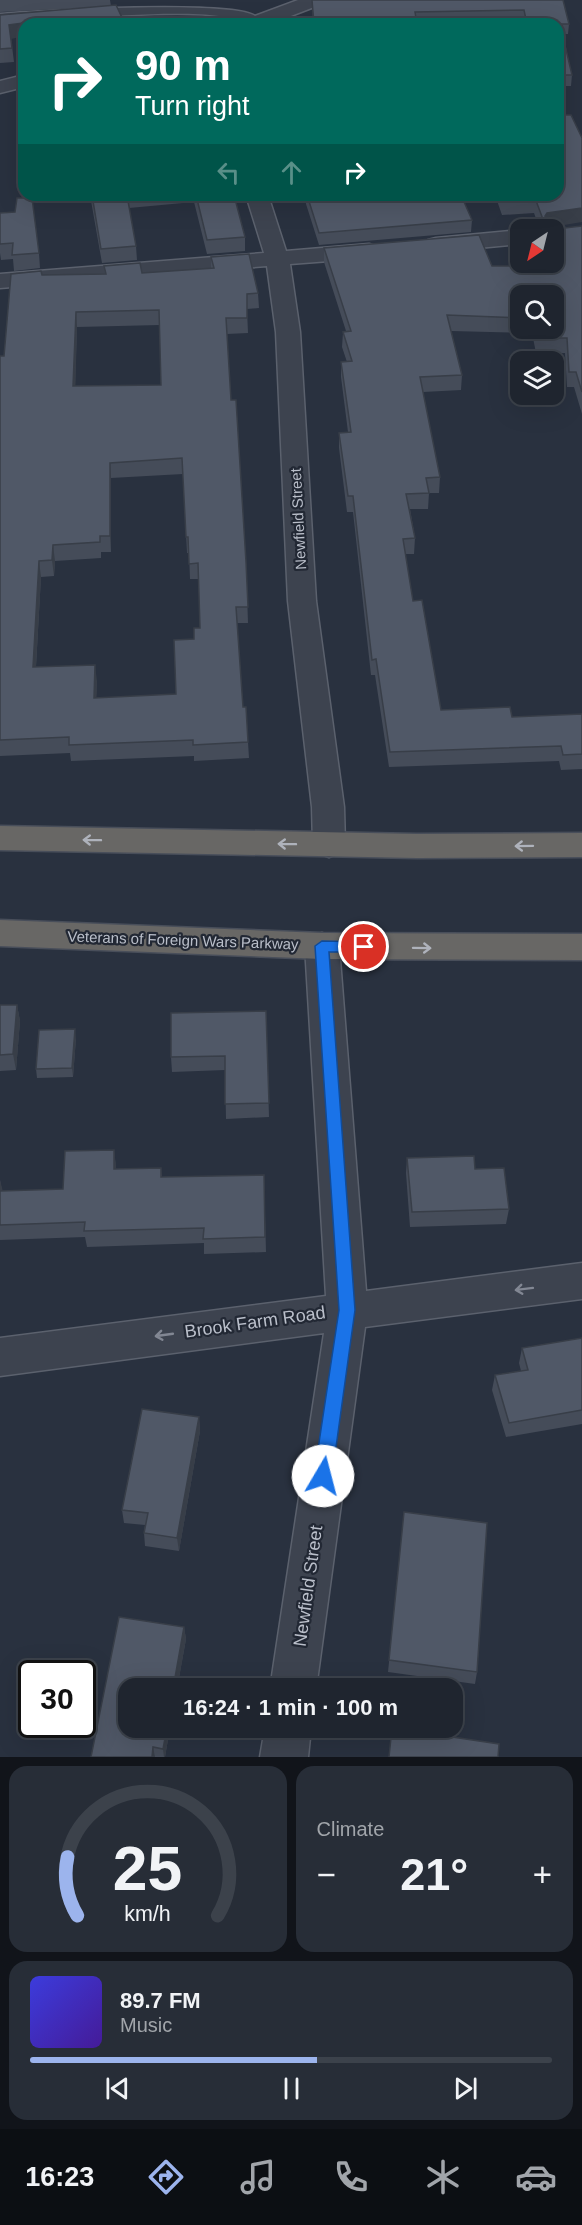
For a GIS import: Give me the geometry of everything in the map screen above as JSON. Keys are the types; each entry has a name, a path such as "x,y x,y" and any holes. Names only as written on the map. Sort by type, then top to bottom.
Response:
{"highway":[{"path":"0,838 329,845 582,845"},
{"name":"Veterans of Foreign Wars Parkway","path":"0,933 322,946 582,947"}],"street":[{"path":"268,18 315,0"},
{"path":"25,18 160,7 200,7 225,9 243,14 247,18"},
{"path":"0,20 18,19"},
{"path":"0,87 18,82"},
{"name":"Newfield Street","path":"259,201 277,258 288,332 302,601 328,807 329,845"},
{"path":"0,281 510,238"},
{"name":"Newfield Street","path":"295,1678 347,1310 322,946"},
{"name":"Brook Farm Road","path":"0,1357 582,1281"},
{"path":"284,1757 287,1738"}],"building":[{"path":"312,0 563,0 569,24 564,24 564,18 526,18 524,10 415,12 416,18 314,18"},
{"path":"116,5 122,18 18,18 18,24 9,25 12,48 0,49 0,15"},
{"path":"564,41 572,75 564,75"},
{"path":"564,115 571,115 582,138 582,208 547,213 545,216 553,218 543,219 536,201 564,201"},
{"path":"17,198 18,201 32,201 39,253 12,255 13,243 0,244 0,213 15,212"},
{"path":"93,201 128,201 136,246 101,249"},
{"path":"197,201 236,201 245,237 207,240"},
{"path":"309,201 464,201 472,220 319,233"},
{"path":"582,226 582,392 576,372 569,372 567,338 564,338 564,285 510,285 510,318 447,315 462,375 420,377 440,477 426,478 429,493 406,494 415,538 403,539 413,601 422,600 441,710 510,707 512,717 582,714 582,754 563,755 561,746 390,752 376,659 372,660 353,496 348,496 339,433 351,432 341,362 352,361 343,332 351,331 324,248 479,235 492,266 510,266 510,273 564,273 564,228"},
{"path":"249,254 258,293 247,294 247,318 226,318 231,400 236,400 246,562 248,607 236,607 243,707 246,707 248,742 193,745 193,740 69,745 69,737 0,740 0,356 4,356 11,274 41,271 42,275 106,274 104,266 140,263 142,273 214,268 211,257","holes":["159,310 161,385 73,386 76,312","182,458 189,564 198,563 200,628 194,628 194,639 174,640 176,694 94,698 95,665 33,667 39,561 52,560 53,545 100,542 100,536 110,536 110,463"]},
{"path":"0,1005 17,1005 13,1054 0,1055"},
{"path":"266,1011 269,1103 225,1104 225,1056 171,1057 171,1013"},
{"path":"75,1029 72,1068 36,1069 39,1030"},
{"path":"114,1150 114,1169 161,1168 161,1177 264,1175 265,1237 203,1239 204,1228 84,1231 85,1222 0,1225 0,1191 63,1189 65,1151"},
{"path":"474,1156 475,1169 504,1168 509,1209 412,1212 407,1158"},
{"path":"582,1338 582,1410 509,1423 495,1375 528,1370 522,1348"},
{"path":"142,1409 199,1417 177,1538 144,1533 148,1513 122,1510"},
{"path":"404,1512 487,1523 477,1672 389,1660"},
{"path":"119,1617 184,1627 175,1678 118,1678 118,1738 165,1738 163,1749 153,1747 152,1757 91,1757"},
{"path":"391,1738 459,1738 499,1744 498,1757 389,1757"}],"route":[{"path":"323,1476 347,1310 322,946 364,947"}]}
